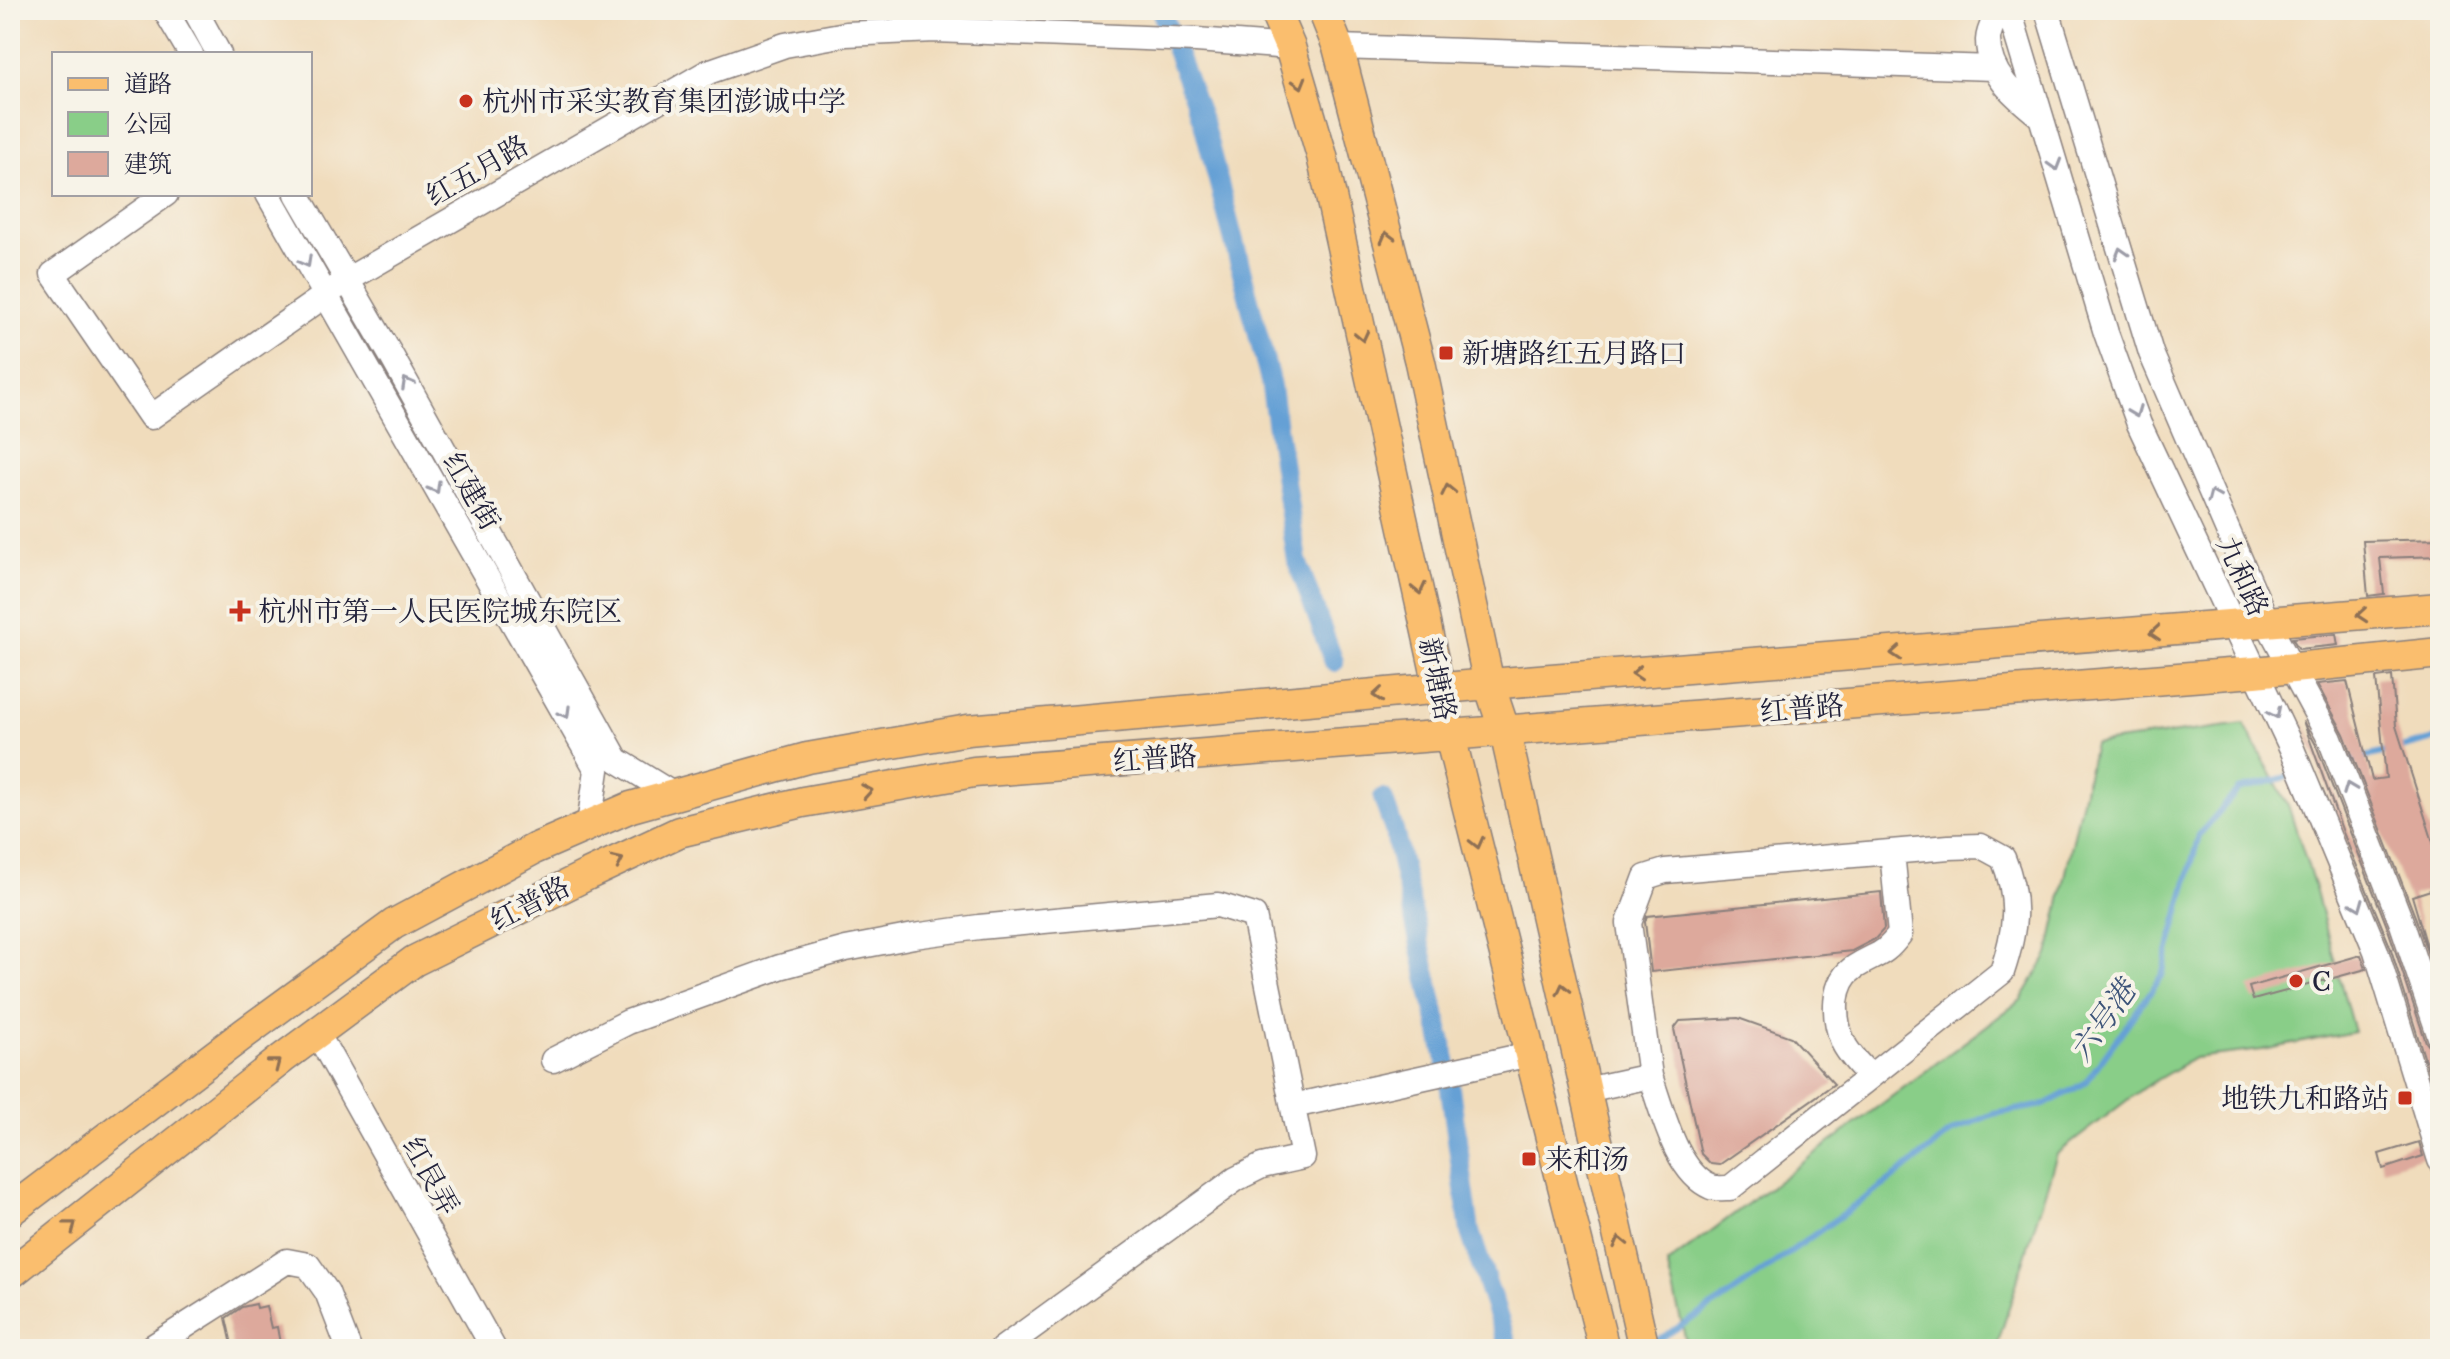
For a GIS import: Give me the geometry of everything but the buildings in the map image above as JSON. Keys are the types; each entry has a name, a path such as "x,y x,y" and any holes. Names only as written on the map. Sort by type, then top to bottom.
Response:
{"main road":[{"name":"新塘路","path":"1274,10 1290,47 1322,156 1450,736 1604,1348"},
{"name":"新塘路","path":"1323,10 1338,47 1420,362 1489,684 1505,732 1644,1349"},
{"name":"红普路","path":"10,1211 394,924 534,849 631,807 807,758 968,730 1489,684 2233,627 2440,608"},
{"name":"红普路","path":"10,1274 317,1033 414,961 679,832 803,802 974,772 2255,672 2440,653"}],"street":[{"path":"165,10 190,52"},
{"path":"195,10 218,52"},
{"path":"1999,10 1988,38 1994,68 2012,94 2041,117"},
{"name":"九和路","path":"2009,10 2106,333 2139,424 2292,749 2328,833 2376,951 2440,1160"},
{"name":"九和路","path":"2047,10 2151,353 2268,624 2330,739 2402,924 2440,1037"},
{"name":"红五月路","path":"163,196 53,274 151,417 347,280 708,72 785,45 846,34 935,30 1196,40 1290,47"},
{"path":"1338,47 1994,68"},
{"name":"红建街","path":"269,196 597,770 589,825"},
{"name":"红建街","path":"298,196 617,760 674,795"},
{"path":"1981,846 2003,858 2014,884 2013,939 2002,972 1730,1188 1712,1188 1690,1171 1675,1146 1650,1076 1629,923 1646,877 1665,871 1981,846"},
{"path":"1870,1077 1843,1043 1835,1011 1839,982 1854,967 1876,958 1900,934 1892,852"},
{"path":"553,1060 628,1022 780,967 846,949 979,927 1218,905 1254,916 1303,1157 1262,1166 1236,1179 1002,1349"},
{"name":"红艮弄","path":"317,1033 494,1349"},
{"path":"1293,1106 1530,1054"},
{"path":"1586,1090 1650,1076"},
{"path":"149,1349 287,1261 308,1265 327,1292 349,1349"}],"green space":[{"path":"2244,724 2288,805 2313,881 2354,1032 2262,1050 2194,1058 2143,1088 2057,1154 1996,1349 1688,1349 1667,1264 2021,1000 2048,955 2094,744"}],"waterway":[{"path":"1161,10 1203,122 1270,381 1297,561 1334,662"},
{"name":"六号港","path":"2344,763 2440,735"},
{"name":"六号港","path":"1653,1343 1721,1301 1891,1180 1953,1131 1993,1114 2044,1105 2085,1083 2162,976 2199,835 2238,790 2298,774"},
{"path":"1383,798 1394,830 1446,1060 1470,1232 1509,1349"}],"place":[{"name":"杭州市采实教育集团澎诚中学","path":"466,101"},
{"name":"新塘路红五月路口","path":"1446,353"},
{"name":"杭州市第一人民医院城东院区","path":"240,611"},
{"name":"C","path":"2296,981"},
{"name":"地铁九和路站","path":"2405,1098"},
{"name":"来和汤","path":"1529,1159"}]}
